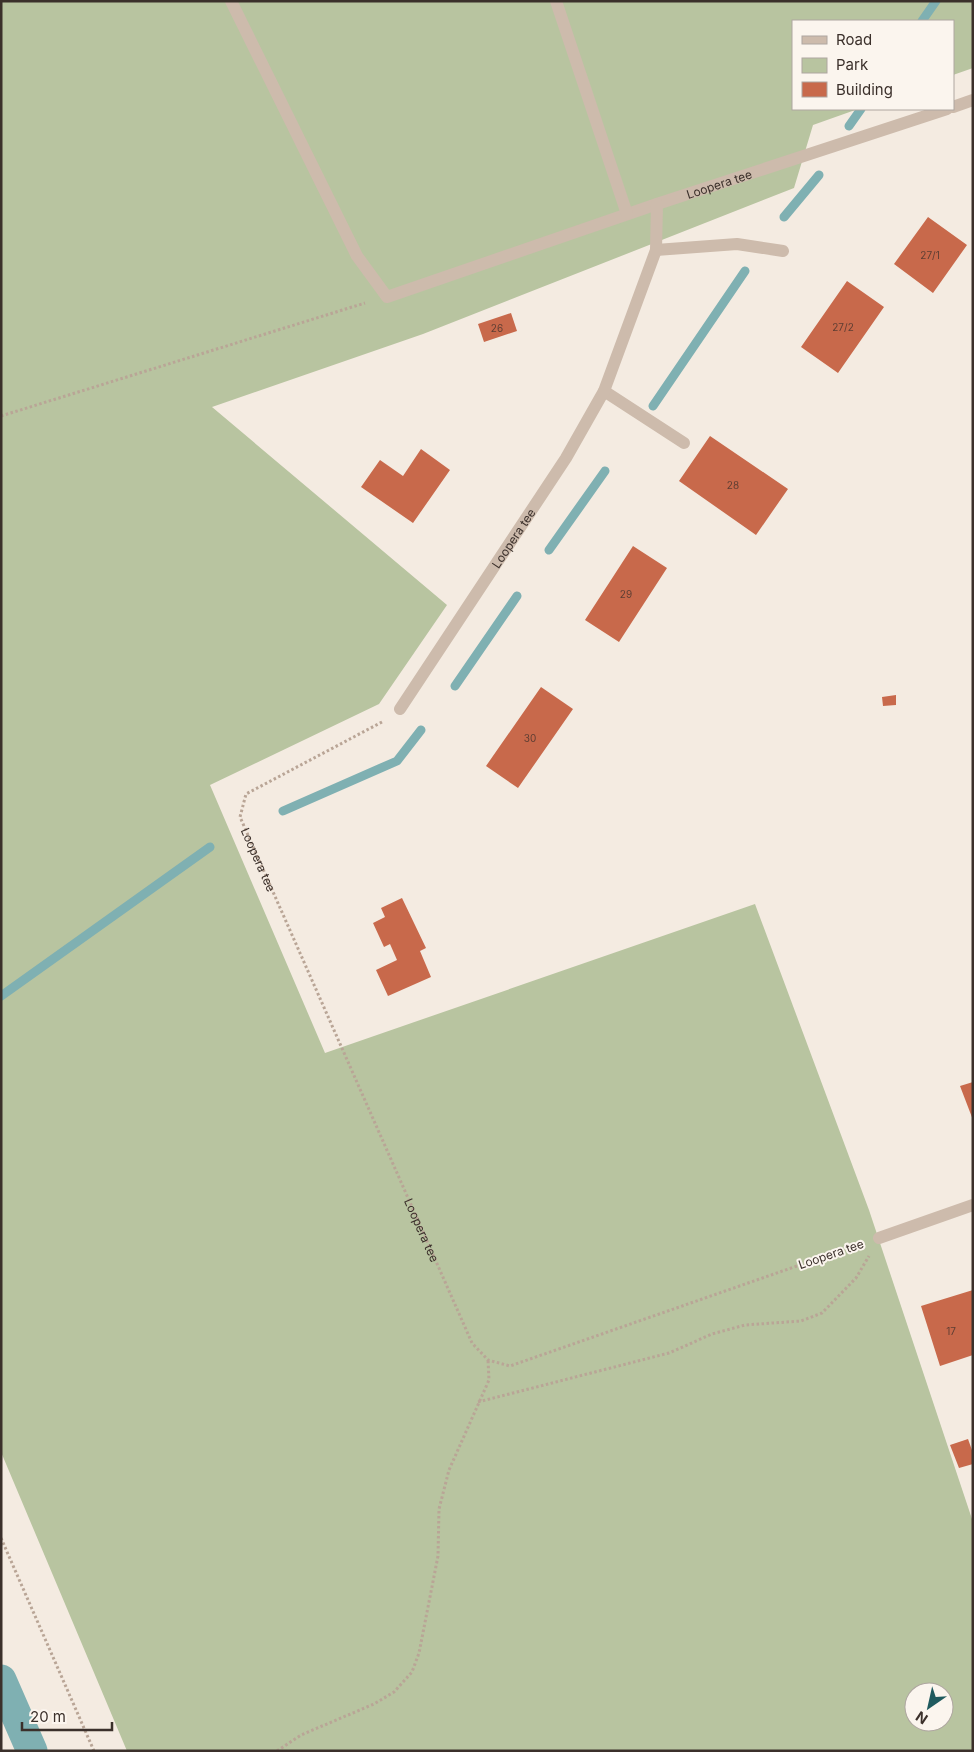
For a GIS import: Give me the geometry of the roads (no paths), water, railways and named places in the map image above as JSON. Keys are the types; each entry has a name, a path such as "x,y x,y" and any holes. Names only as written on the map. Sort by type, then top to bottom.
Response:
{"street":[{"path":"231,1 357,256 387,296 657,204"},
{"path":"556,1 628,214"},
{"path":"954,107 973,100"},
{"name":"Loopera tee","path":"400,710 566,458 604,391 656,250 657,204 944,110"},
{"path":"656,250 737,244 783,252"},
{"path":"604,391 684,443"},
{"name":"Loopera tee","path":"879,1238 973,1206"}],"waterway":[{"path":"923,20 936,1"},
{"path":"849,126 860,110"},
{"path":"784,217 819,175"},
{"path":"653,406 745,271"},
{"path":"549,550 605,471"},
{"path":"455,686 517,596"},
{"path":"283,811 397,761 421,730"},
{"path":"1,996 210,847"},
{"path":"1,1680 32,1751"}]}
